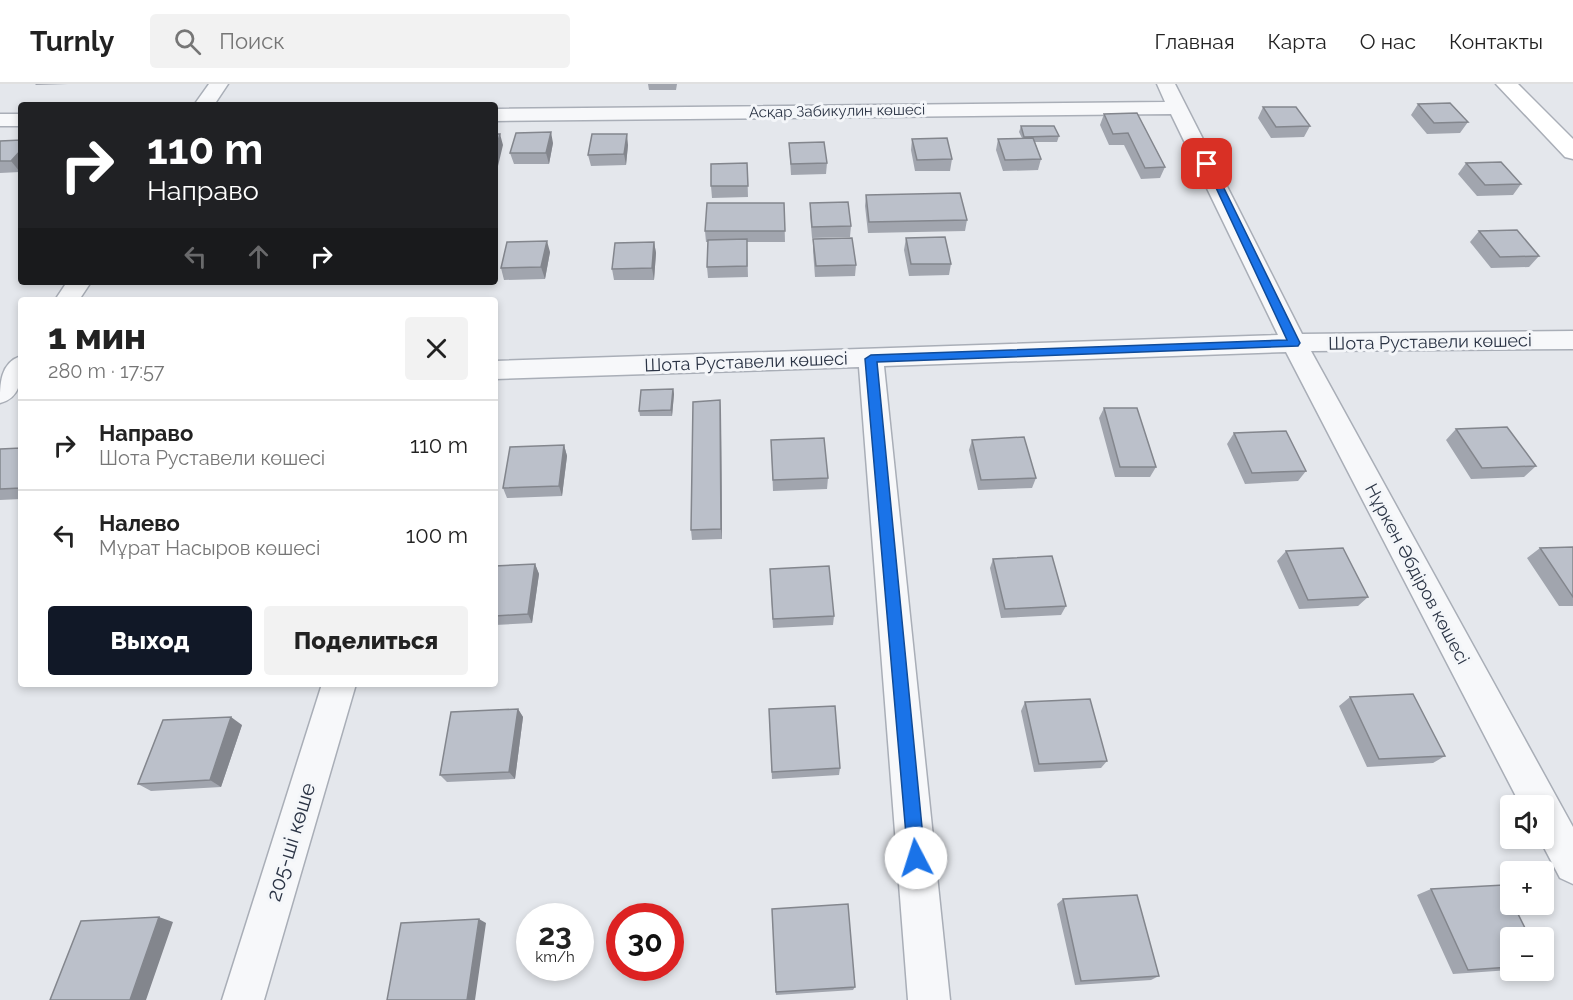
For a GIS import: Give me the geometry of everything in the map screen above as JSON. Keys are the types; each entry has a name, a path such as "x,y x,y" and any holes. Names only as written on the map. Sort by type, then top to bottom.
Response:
{"street":[{"path":"206,102 219,84"},
{"name":"Нұркен Әбдіров көшесі","path":"1166,84 1294,343 1535,795"},
{"path":"1506,84 1573,152"},
{"name":"Асқар Забикулин көшесі","path":"498,115 1179,108"},
{"path":"0,120 18,120"},
{"name":"Шота Руставели көшесі","path":"498,370 1294,343 1573,340"},
{"path":"871,359 929,1000"},
{"path":"0,394 15,370"},
{"name":"205-ші көше","path":"243,1000 338,687"},
{"path":"1554,829 1573,865"}],"building":[{"path":"1450,103 1468,122 1434,123 1418,104"},
{"path":"1263,107 1296,107 1310,126 1276,127"},
{"path":"1137,113 1165,167 1145,168 1128,133 1113,134 1104,114"},
{"path":"1021,126 1054,126 1059,136 1024,137"},
{"path":"551,132 546,153 510,153 516,133"},
{"path":"592,134 627,134 624,154 588,155"},
{"path":"947,138 952,159 917,160 912,139"},
{"path":"1033,138 1041,159 1005,160 998,139"},
{"path":"18,140 18,153 11,161 0,161 0,141"},
{"path":"824,142 827,163 791,164 789,143"},
{"path":"1501,162 1521,184 1485,185 1466,163"},
{"path":"747,163 748,186 711,186 711,164"},
{"path":"960,193 967,220 869,222 866,195"},
{"path":"848,202 851,226 812,227 810,203"},
{"path":"707,203 784,203 785,231 705,231"},
{"path":"1517,230 1539,256 1500,257 1479,231"},
{"path":"945,237 951,264 911,264 906,238"},
{"path":"852,238 856,265 816,266 813,239"},
{"path":"747,239 747,266 707,267 708,240"},
{"path":"547,241 541,267 501,268 507,242"},
{"path":"654,242 652,268 612,269 615,243"},
{"path":"673,389 671,410 639,411 641,390"},
{"path":"720,400 721,529 691,530 693,402"},
{"path":"1104,408 1137,408 1156,467 1120,467"},
{"path":"1507,427 1536,466 1482,468 1456,429"},
{"path":"1286,431 1306,471 1252,473 1234,433"},
{"path":"1024,437 1036,478 981,480 972,440"},
{"path":"824,438 828,478 773,480 771,440"},
{"path":"564,445 559,486 503,488 510,447"},
{"path":"18,448 18,488 0,489 0,449"},
{"path":"1573,547 1573,597 1540,548"},
{"path":"1343,548 1368,597 1308,600 1286,551"},
{"path":"1052,556 1066,606 1005,609 993,559"},
{"path":"535,564 528,614 498,616 498,566"},
{"path":"829,566 834,616 773,619 770,569"},
{"path":"1413,694 1445,756 1379,759 1350,697"},
{"path":"1090,699 1107,761 1039,764 1025,702"},
{"path":"835,706 840,768 772,772 769,709"},
{"path":"518,709 509,772 440,775 451,712"},
{"path":"231,717 210,780 138,784 163,720"},
{"path":"1500,885 1500,915 1518,915 1524,927 1500,927 1500,968 1468,970 1431,889"},
{"path":"1137,895 1159,976 1081,981 1063,899"},
{"path":"848,904 855,987 776,992 772,909"},
{"path":"159,917 130,1000 50,1000 81,921"},
{"path":"479,919 467,1000 387,1000 401,923"}],"route":[{"path":"916,858 871,359 1294,343 1207,164"}]}
